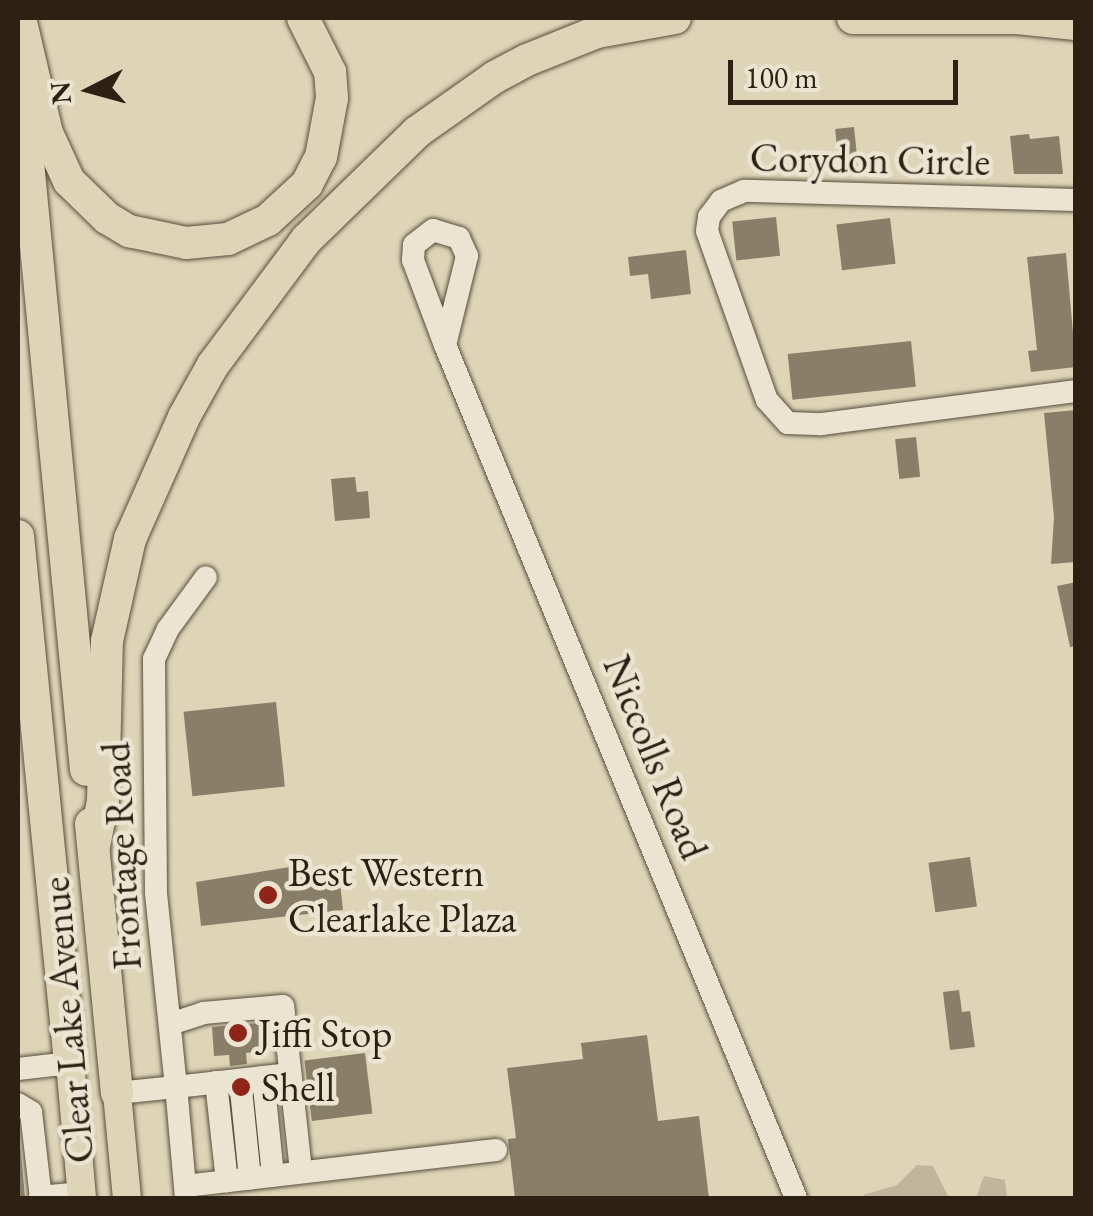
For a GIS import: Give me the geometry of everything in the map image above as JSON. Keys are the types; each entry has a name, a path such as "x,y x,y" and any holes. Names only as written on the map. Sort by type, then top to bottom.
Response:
{"highway":[{"path":"20,18 47,132 70,181 106,218 128,232 186,243 228,239 268,220 308,184 328,133 332,98 330,72 303,18"},
{"path":"94,846 103,801 107,641 130,539 184,417 213,364 307,239 416,132 494,77 544,53 596,32 676,18"},
{"path":"853,18 1026,18 1076,24"},
{"path":"1017,18 1026,18"},
{"name":"Clear Lake Avenue","path":"18,57 117,1093"},
{"name":"Clear Lake Avenue","path":"18,536 70,1063"},
{"path":"18,598 28,644"}],"main road":[{"name":"Clear Lake Avenue","path":"70,1063 82,1196"},
{"name":"Clear Lake Avenue","path":"117,1093 127,1198"}],"street":[{"name":"Corydon Circle","path":"1076,200 744,191 734,192 714,209 707,231 767,400 788,423 822,424 1076,391"},
{"name":"Niccolls Road","path":"445,344 796,1198"},
{"name":"Frontage Road","path":"186,1192 156,893 154,659 168,629 206,577"},
{"path":"170,1024 203,1013 283,1006 284,1013"},
{"path":"286,1042 301,1171"},
{"path":"18,1069 70,1063"},
{"path":"117,1093 290,1074"},
{"path":"250,1178 252,1078"},
{"path":"216,1082 250,1178"},
{"path":"18,1104 31,1112 30,1169 82,1196"},
{"path":"186,1192 301,1171 496,1150"}],"shaded area":[{"path":"917,1165 933,1166 949,1198 863,1195 897,1185"},
{"path":"984,1176 1005,1180 1007,1198 976,1198"}],"building":[{"path":"854,127 858,168 839,170 835,129"},
{"path":"1029,134 1030,139 1059,136 1063,174 1014,174 1010,136"},
{"path":"776,217 780,256 736,260 732,222"},
{"path":"890,218 896,264 842,270 836,225"},
{"path":"686,250 691,294 651,299 648,274 630,276 628,257"},
{"path":"1066,253 1076,367 1031,372 1028,351 1037,350 1027,257"},
{"path":"911,341 916,387 792,400 788,354"},
{"path":"1076,410 1076,562 1051,564 1054,517 1044,413"},
{"path":"916,437 920,477 899,479 895,439"},
{"path":"355,477 357,492 368,491 370,518 335,521 331,479"},
{"path":"1076,582 1076,646 1070,647 1057,586"},
{"path":"276,702 285,787 192,796 184,712"},
{"path":"970,857 977,907 935,912 928,863"},
{"path":"302,865 303,870 338,865 343,910 201,926 196,882"},
{"path":"959,990 962,1012 970,1011 975,1047 950,1050 943,992"},
{"path":"272,1022 284,1028 272,1042 264,1043 265,1051 246,1053 247,1064 230,1066 229,1055 214,1056 212,1027"},
{"path":"647,1035 658,1121 699,1116 709,1198 515,1198 508,1139 516,1138 507,1068 583,1059 581,1043"},
{"path":"365,1053 372,1114 312,1121 304,1060"},
{"path":"20,1143 25,1198 18,1198"}],"place":[{"name":"Best Western Clearlake Plaza","path":"268,895"},
{"name":"Jiffi Stop","path":"238,1033"},
{"name":"Shell","path":"241,1087"}]}
